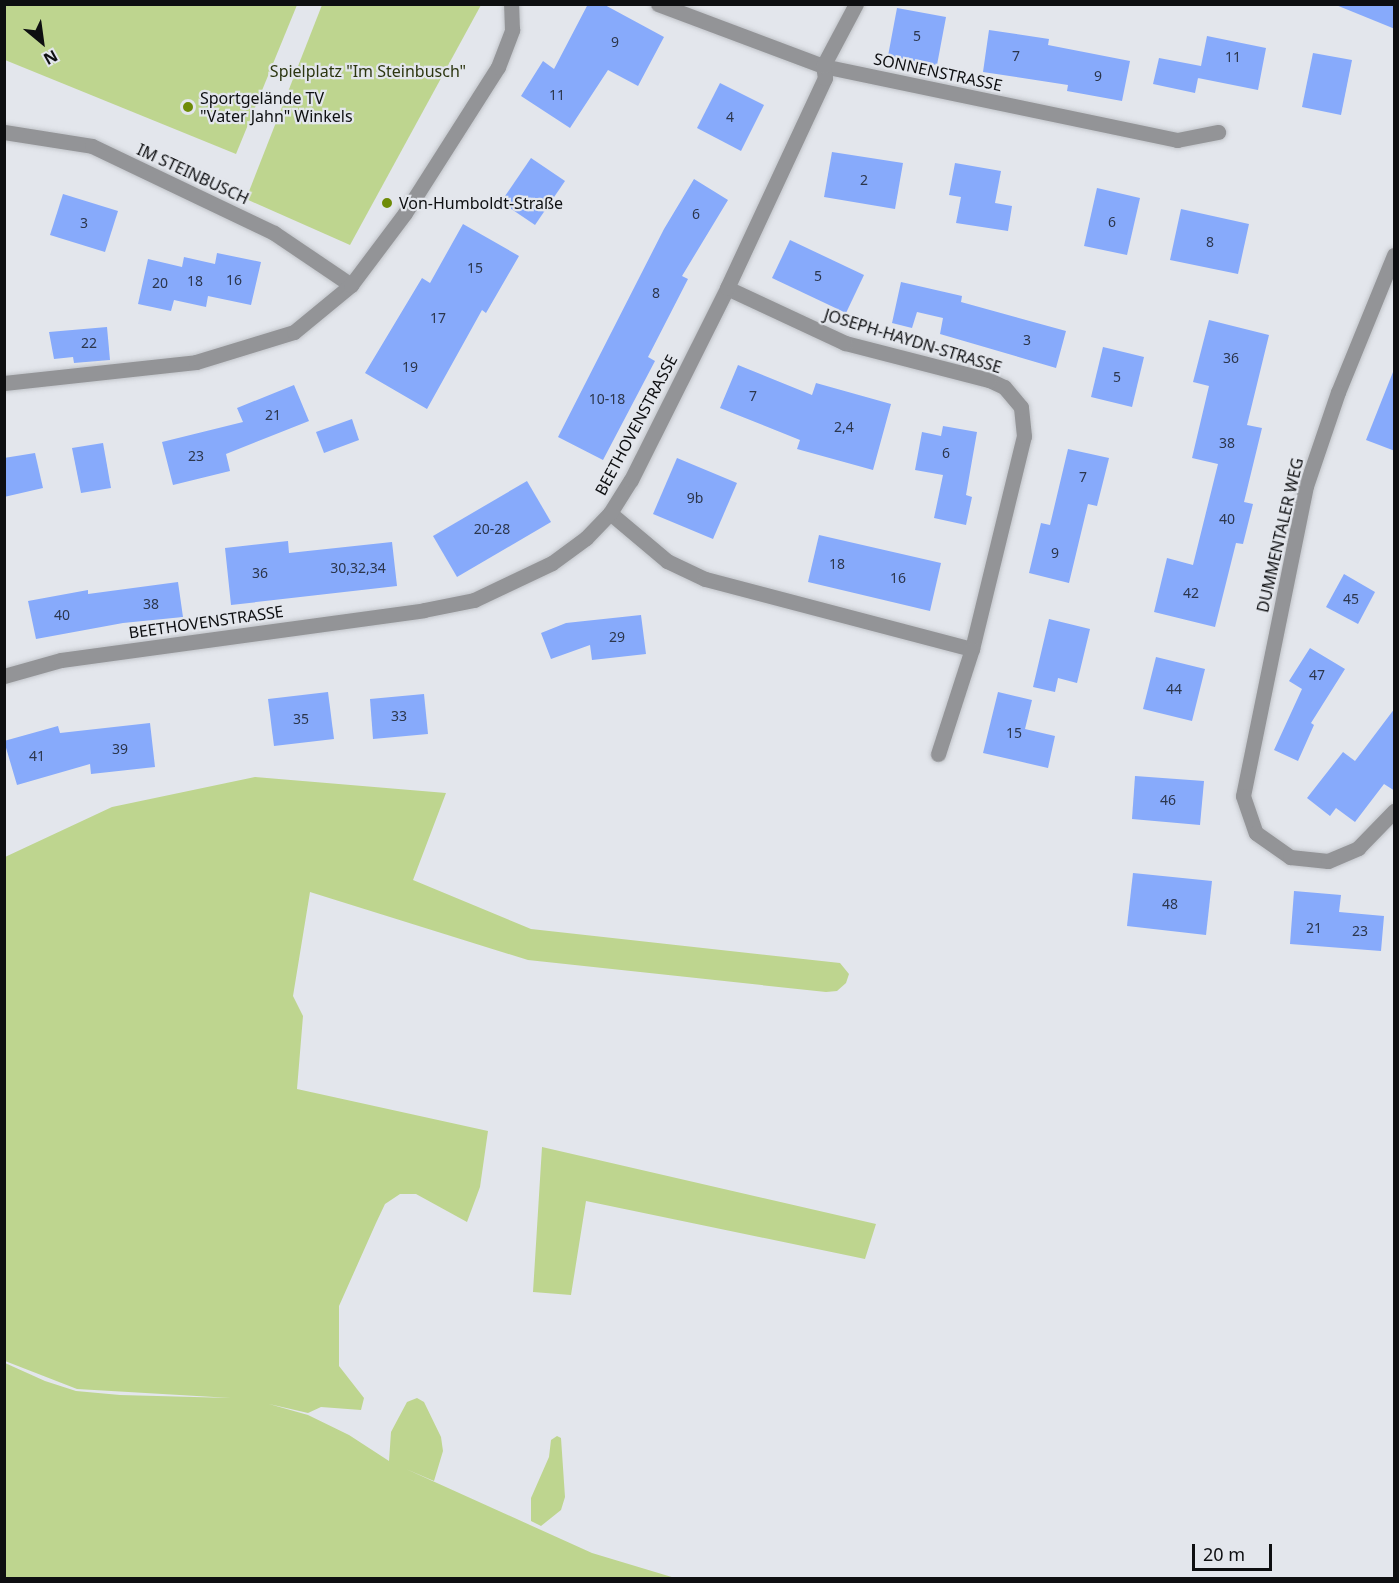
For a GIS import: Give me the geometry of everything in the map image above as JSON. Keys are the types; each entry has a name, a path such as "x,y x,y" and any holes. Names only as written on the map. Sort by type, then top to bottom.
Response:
{"street":[{"path":"4,383 196,362 294,332 351,285 405,213 498,67 512,30 511,4"},
{"name":"SONNENSTRASSE","path":"658,4 823,66 1177,140 1218,132"},
{"name":"BEETHOVENSTRASSE","path":"4,676 61,660 424,610 474,600 552,563 586,538 610,513 631,480 727,288 825,78 823,66 856,4"},
{"name":"IM STEINBUSCH","path":"4,132 92,146 274,232 351,285"},
{"name":"DUMMENTALER WEG","path":"1395,255 1338,392 1306,486 1243,796 1256,833 1290,858 1328,861 1358,848 1395,811"},
{"name":"JOSEPH-HAYDN-STRASSE","path":"727,288 845,343 989,380 1004,387 1021,407 1024,436 972,649 938,754"},
{"path":"610,513 667,561 705,579 972,649"}],"green space":[{"name":"Sportgelände TV \"Vater Jahn\" Winkels","path":"4,5 297,5 236,154 5,60"},
{"name":"Spielplatz \"Im Steinbusch\"","path":"322,5 481,5 350,245 246,199"},
{"path":"255,777 446,793 413,880 531,929 840,963 849,974 846,983 837,991 826,992 528,960 310,892 293,996 303,1016 297,1089 488,1131 480,1187 467,1222 416,1194 400,1194 385,1204 376,1223 339,1306 339,1366 364,1398 361,1410 321,1407 308,1413 269,1404 308,1415 349,1435 389,1461 391,1432 407,1402 417,1398 424,1402 441,1437 443,1451 434,1481 406,1469 592,1553 675,1578 5,1578 5,1363 45,1381 76,1391 120,1395 231,1398 77,1389 5,1361 5,857 112,807"},
{"path":"542,1147 876,1224 865,1259 586,1201 571,1295 533,1292"},
{"path":"557,1436 561,1438 565,1497 561,1510 541,1526 531,1521 531,1498 549,1457 551,1440"}],"building":[{"path":"588,4 603,4 664,37 638,86 608,70 570,128 521,96 543,61 554,69"},
{"path":"1395,4 1395,29 1336,5"},
{"path":"897,8 946,17 937,65 888,56"},
{"path":"989,30 1049,39 1048,45 1130,61 1122,101 1067,91 1068,85 983,72"},
{"path":"1207,36 1266,48 1258,90 1198,78 1195,93 1153,84 1159,58 1201,66"},
{"path":"1313,53 1352,60 1341,115 1302,107"},
{"path":"720,83 764,105 741,151 697,128"},
{"path":"832,152 903,163 895,209 824,197"},
{"path":"531,158 565,181 535,225 501,202"},
{"path":"955,163 1001,171 995,203 1012,206 1008,231 956,223 961,197 949,195"},
{"path":"694,179 728,200 682,276 688,279 648,357 655,361 603,460 558,437 664,229"},
{"path":"1097,188 1140,198 1127,255 1084,246"},
{"path":"63,194 118,211 105,252 50,235"},
{"path":"1181,209 1249,224 1238,274 1170,260"},
{"path":"463,224 519,256 486,313 482,310 427,409 365,373 422,278 430,283"},
{"path":"790,240 864,275 846,313 772,278"},
{"path":"217,253 261,262 251,305 208,296 206,307 174,300 171,311 138,304 148,259 182,267 184,257 215,264"},
{"path":"901,282 962,296 961,302 1066,331 1056,368 940,334 943,318 917,312 912,328 892,323"},
{"path":"1209,320 1269,335 1247,425 1262,428 1244,502 1253,504 1243,544 1236,543 1215,627 1154,612 1167,558 1193,565 1218,464 1192,458 1209,386 1193,382"},
{"path":"107,327 110,360 74,363 73,357 54,359 49,332"},
{"path":"1103,347 1144,357 1132,407 1091,397"},
{"path":"738,365 812,395 816,383 891,404 873,470 797,449 800,440 720,408"},
{"path":"1393,372 1395,372 1395,451 1366,440"},
{"path":"294,385 309,421 226,454 230,471 173,485 162,442 243,422 237,408"},
{"path":"352,419 359,440 324,453 316,432"},
{"path":"943,426 977,432 966,495 972,497 966,525 934,518 943,475 915,470 922,432 941,436"},
{"path":"103,443 111,488 81,493 72,448"},
{"path":"1068,449 1109,458 1097,506 1088,504 1069,583 1029,573 1041,523 1050,525"},
{"path":"35,453 43,488 4,497 4,458"},
{"path":"677,458 737,483 713,539 653,514"},
{"path":"527,481 551,522 457,577 433,536"},
{"path":"819,535 941,563 930,611 808,582"},
{"path":"288,541 289,553 392,542 397,586 231,605 225,548"},
{"path":"1344,574 1375,592 1358,624 1326,607"},
{"path":"178,582 183,617 123,623 36,639 28,601 88,590 88,594"},
{"path":"641,615 646,654 592,660 590,645 551,659 541,633 566,623"},
{"path":"1049,619 1090,629 1077,683 1058,678 1055,692 1033,687"},
{"path":"1310,648 1345,669 1311,723 1314,725 1298,761 1274,750 1302,689 1289,681"},
{"path":"1156,657 1205,669 1192,721 1143,709"},
{"path":"328,692 334,739 274,746 268,699"},
{"path":"998,692 1032,700 1025,729 1055,736 1048,768 983,753"},
{"path":"424,694 428,734 373,739 370,699"},
{"path":"1395,708 1395,791 1384,784 1355,822 1336,808 1330,816 1307,798 1343,752 1355,761"},
{"path":"150,723 155,767 91,774 90,764 17,785 4,741 58,726 60,733"},
{"path":"1135,776 1204,781 1200,825 1132,819"},
{"path":"1133,873 1212,881 1206,935 1127,926"},
{"path":"1294,891 1341,895 1339,912 1384,916 1381,951 1290,944"}],"place":[{"name":"Sportgelände TV \"Vater Jahn\" Winkels","path":"188,107"},
{"name":"Von-Humboldt-Straße","path":"387,203"}]}
